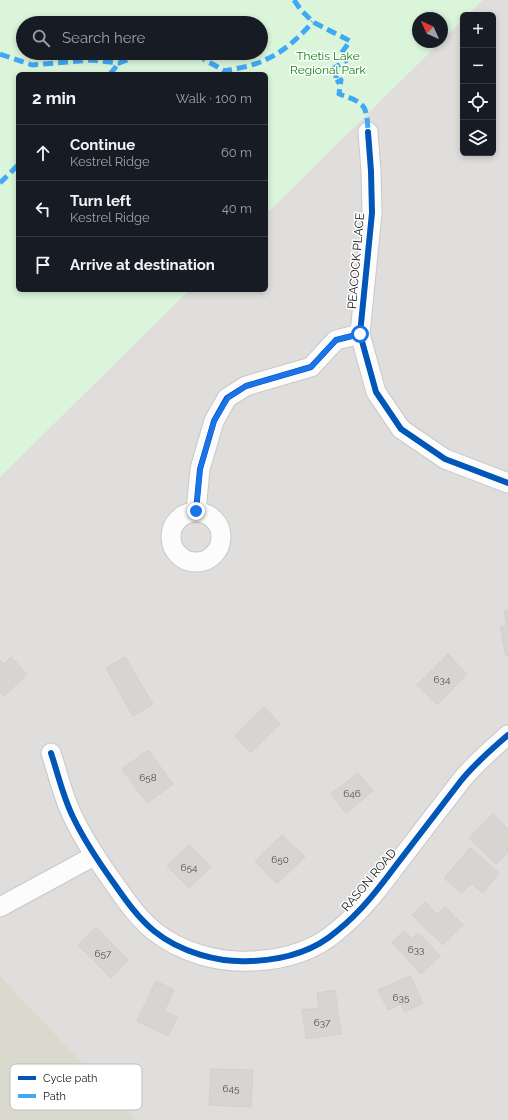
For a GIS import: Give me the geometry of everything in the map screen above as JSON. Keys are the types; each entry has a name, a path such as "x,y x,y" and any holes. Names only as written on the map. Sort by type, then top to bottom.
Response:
{"street":[{"name":"PEACOCK PLACE","path":"368,132 372,213 360,334 376,392 401,429 445,459 508,483"},
{"path":"196,511 200,469 214,421 228,398 246,386 311,367 336,340 360,334"},
{"name":"RASON ROAD","path":"51,753 72,816 94,856 132,909 153,931 181,947 210,958 236,962 279,959 318,945 337,932 357,914 377,891 461,780 508,735"},
{"path":"0,907 94,856"}],"shaded area":[{"path":"482,0 508,0 508,1120 137,1120 127,1110 142,1110 142,1064 84,1064 0,976 0,477 187,292 268,292 268,212 434,48 448,48 448,34 460,22 460,156 496,156 496,12 470,12"},
{"path":"0,976 84,1064 10,1064 10,1110 127,1110 137,1120 0,1120"}],"green space":[{"name":"Thetis Lake Regional Park","path":"0,0 482,0 470,12 460,12 460,22 448,34 448,12 412,12 412,48 434,48 268,212 268,72 16,72 16,292 187,292 0,477"}],"building":[{"path":"508,610 508,656 506,656 500,627 507,626 504,611"},
{"path":"448,654 467,674 437,705 417,685"},
{"path":"11,657 27,674 4,696 0,692 0,660 4,664"},
{"path":"125,657 153,704 133,716 106,668"},
{"path":"264,707 280,724 251,753 235,736"},
{"path":"148,750 173,784 147,803 122,769"},
{"path":"358,773 373,791 346,813 331,794"},
{"path":"493,814 508,829 508,852 496,864 469,838"},
{"path":"282,835 305,857 277,884 255,861"},
{"path":"189,845 211,867 189,888 167,866"},
{"path":"470,848 499,873 483,893 471,883 462,893 444,878"},
{"path":"425,902 437,915 445,907 463,925 443,945 412,915"},
{"path":"96,927 128,960 111,978 78,945"},
{"path":"404,931 411,939 418,933 440,956 421,974 392,942"},
{"path":"410,976 423,1003 405,1012 401,1004 388,1010 378,990"},
{"path":"156,981 174,990 164,1011 177,1017 168,1036 137,1021"},
{"path":"335,990 341,1034 306,1039 302,1010 319,1008 317,993"},
{"path":"211,1069 253,1070 251,1107 209,1105"}],"marked path":[{"path":"294,0 301,10 313,22 350,41 340,55 347,60 329,71 336,73 336,83 341,80 339,94 354,100 363,106 367,116 368,132"},
{"path":"268,58 280,52 313,22"},
{"path":"0,54 16,60"},
{"path":"17,60 32,65 92,60"},
{"path":"92,60 119,63 127,60"},
{"path":"205,60 225,71 251,65 264,60"},
{"path":"112,72 119,63"},
{"path":"0,183 16,167"}],"cycle path":[{"path":"368,132 372,213 360,334 376,392 401,429 445,459 508,483"},
{"path":"196,511 200,469 214,421 227,398 246,386 311,367 336,340 360,334"},
{"path":"51,753 66,802 82,834 107,874 142,920 154,931 175,945 200,955 226,960 251,961 274,959 297,954 328,938 346,924 376,891 465,775 508,735"}],"route":[{"path":"196,511 200,469 214,421 228,398 246,386 311,367 336,340 360,334"}]}
